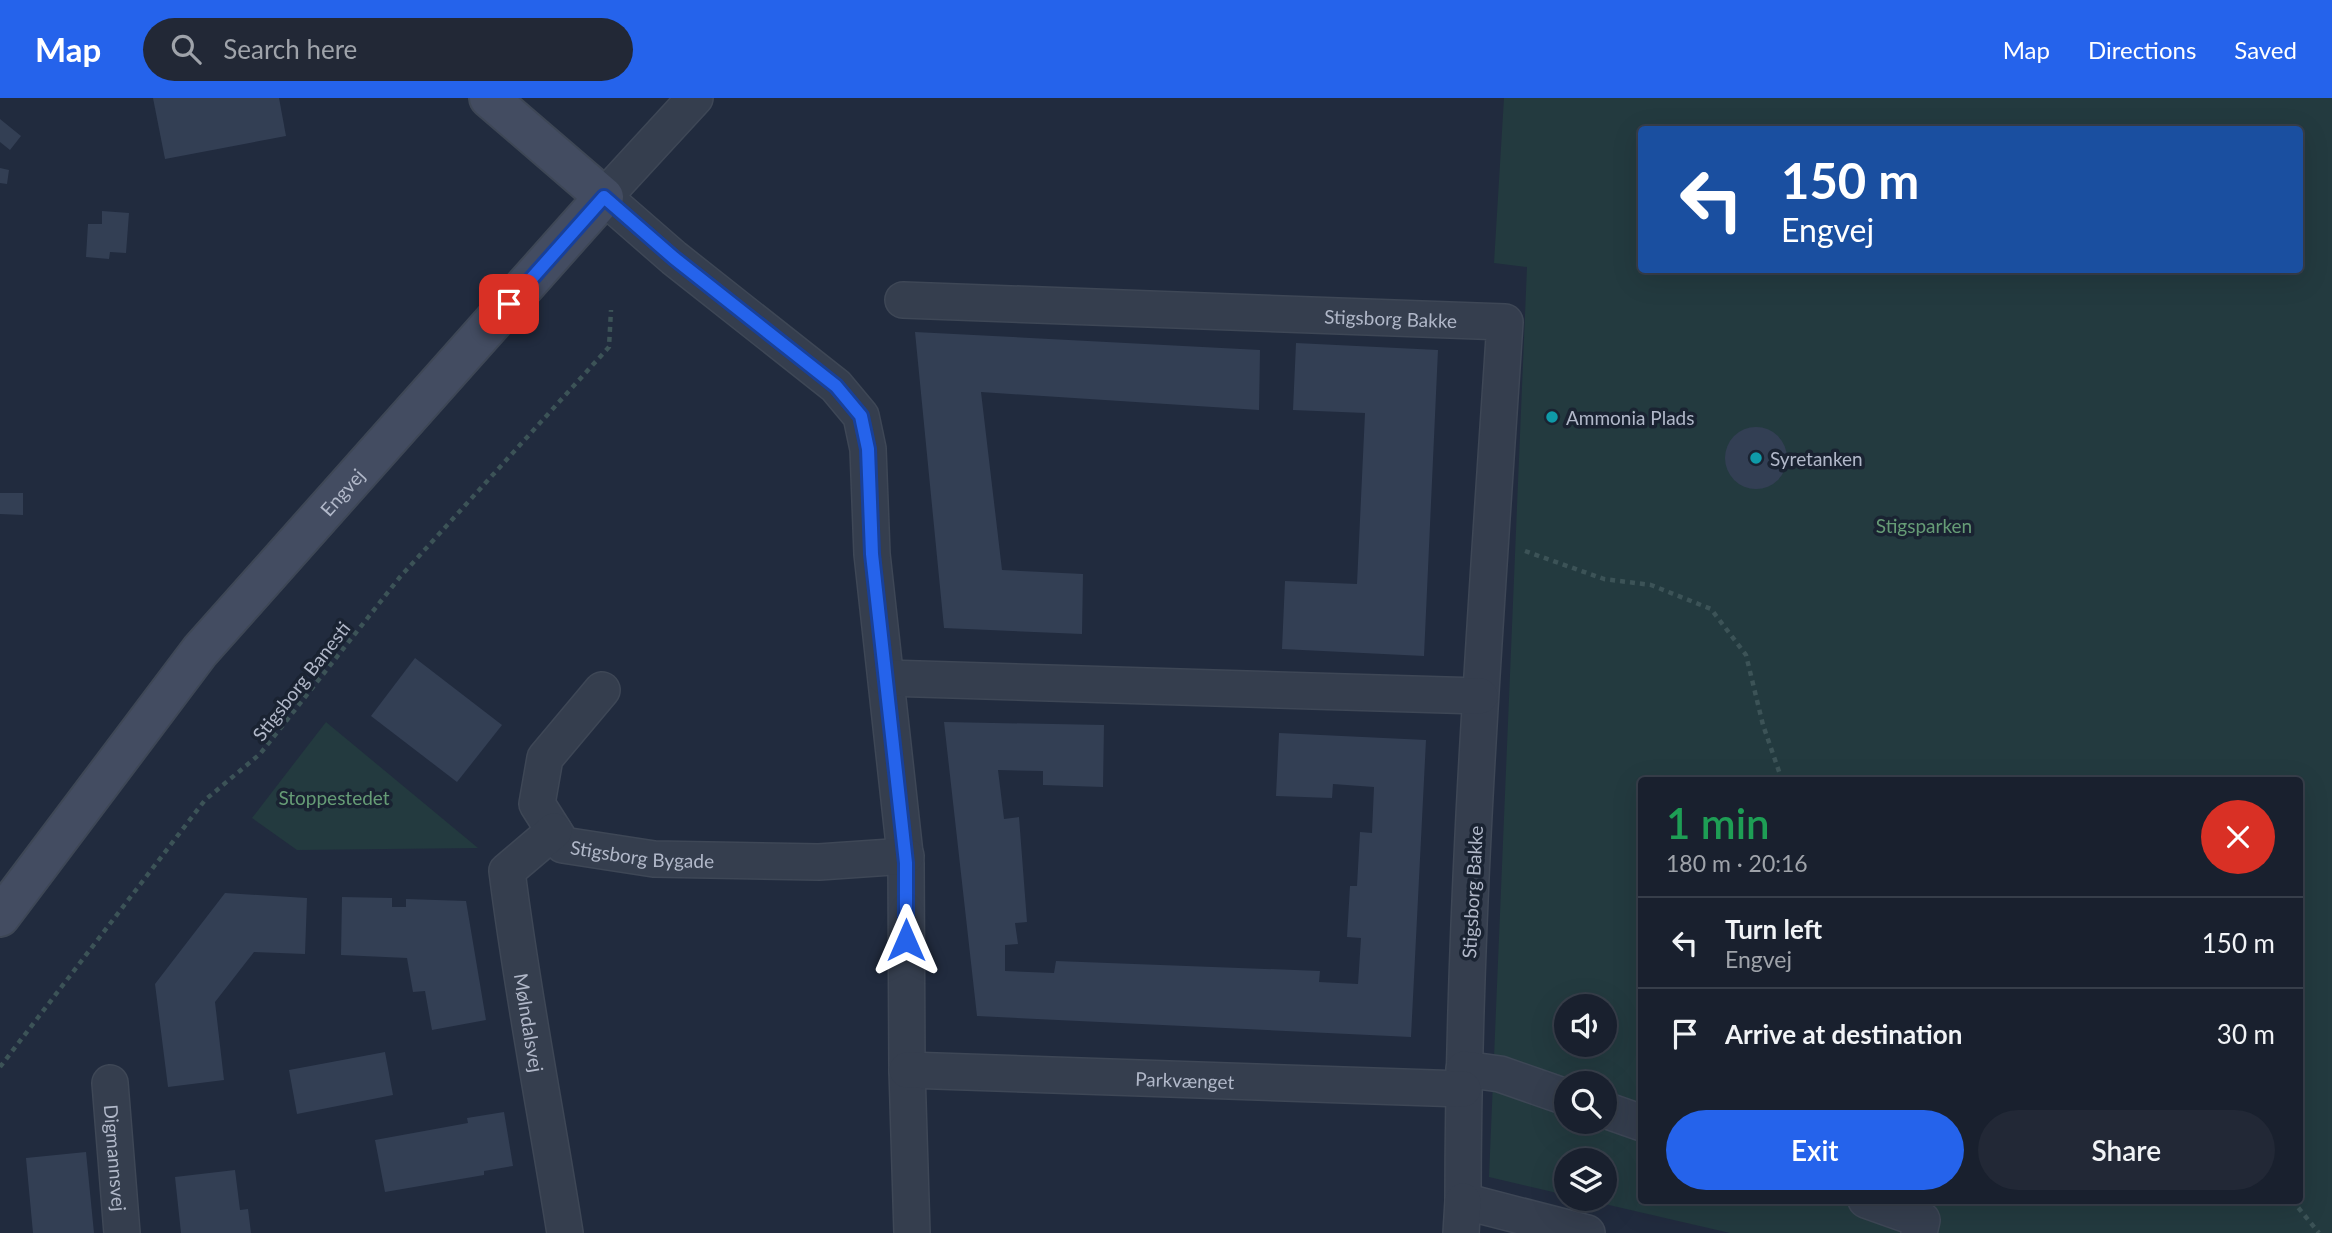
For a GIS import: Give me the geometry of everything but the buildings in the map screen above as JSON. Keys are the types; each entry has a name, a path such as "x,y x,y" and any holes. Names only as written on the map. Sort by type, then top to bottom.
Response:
{"street":[{"path":"489,98 674,258 836,386 861,416 868,449 872,554 906,856 906,1070 912,1233"},
{"path":"604,197 695,98"},
{"name":"Engvej","path":"0,917 200,651 604,197"},
{"name":"Stigsborg Bakke","path":"903,300 1505,322 1480,696 1463,1079 1462,1217"},
{"path":"886,678 1480,696"},
{"name":"Stigsborg Bygade","path":"602,690 545,758 537,804 563,845 654,859 819,862 906,856"},
{"name":"Mølndalsvej","path":"554,831 508,871 516,944 565,1233"},
{"name":"Parkvænget","path":"906,1070 1463,1079 1500,1074 1554,1093"},
{"name":"Digmannsvej","path":"110,1083 122,1233"},
{"path":"1617,1114 1638,1122"},
{"path":"1877,1204 1922,1220 1919,1233"},
{"path":"1462,1217 1587,1233"}],"path":[{"name":"Stigsborg Banesti","path":"0,1067 205,800 260,754 400,577 609,347 611,310"},
{"path":"1491,538 1604,579 1651,586 1712,609 1746,655 1763,725 1781,777"},
{"path":"2295,1204 2319,1233"}],"green space":[{"name":"Stigsparken","path":"1504,98 2332,98 2332,1233 1730,1233 1617,1207 1617,1148 1554,1148 1554,1192 1489,1177 1527,267 1494,263"},
{"name":"Stoppestedet","path":"326,722 478,848 297,850 252,818"}],"place":[{"name":"Ammonia Plads","path":"1552,417"},
{"name":"Syretanken","path":"1756,458"}],"route":[{"path":"509,304 604,197 674,258 836,386 861,416 868,449 872,554 906,863 906,940"}]}
